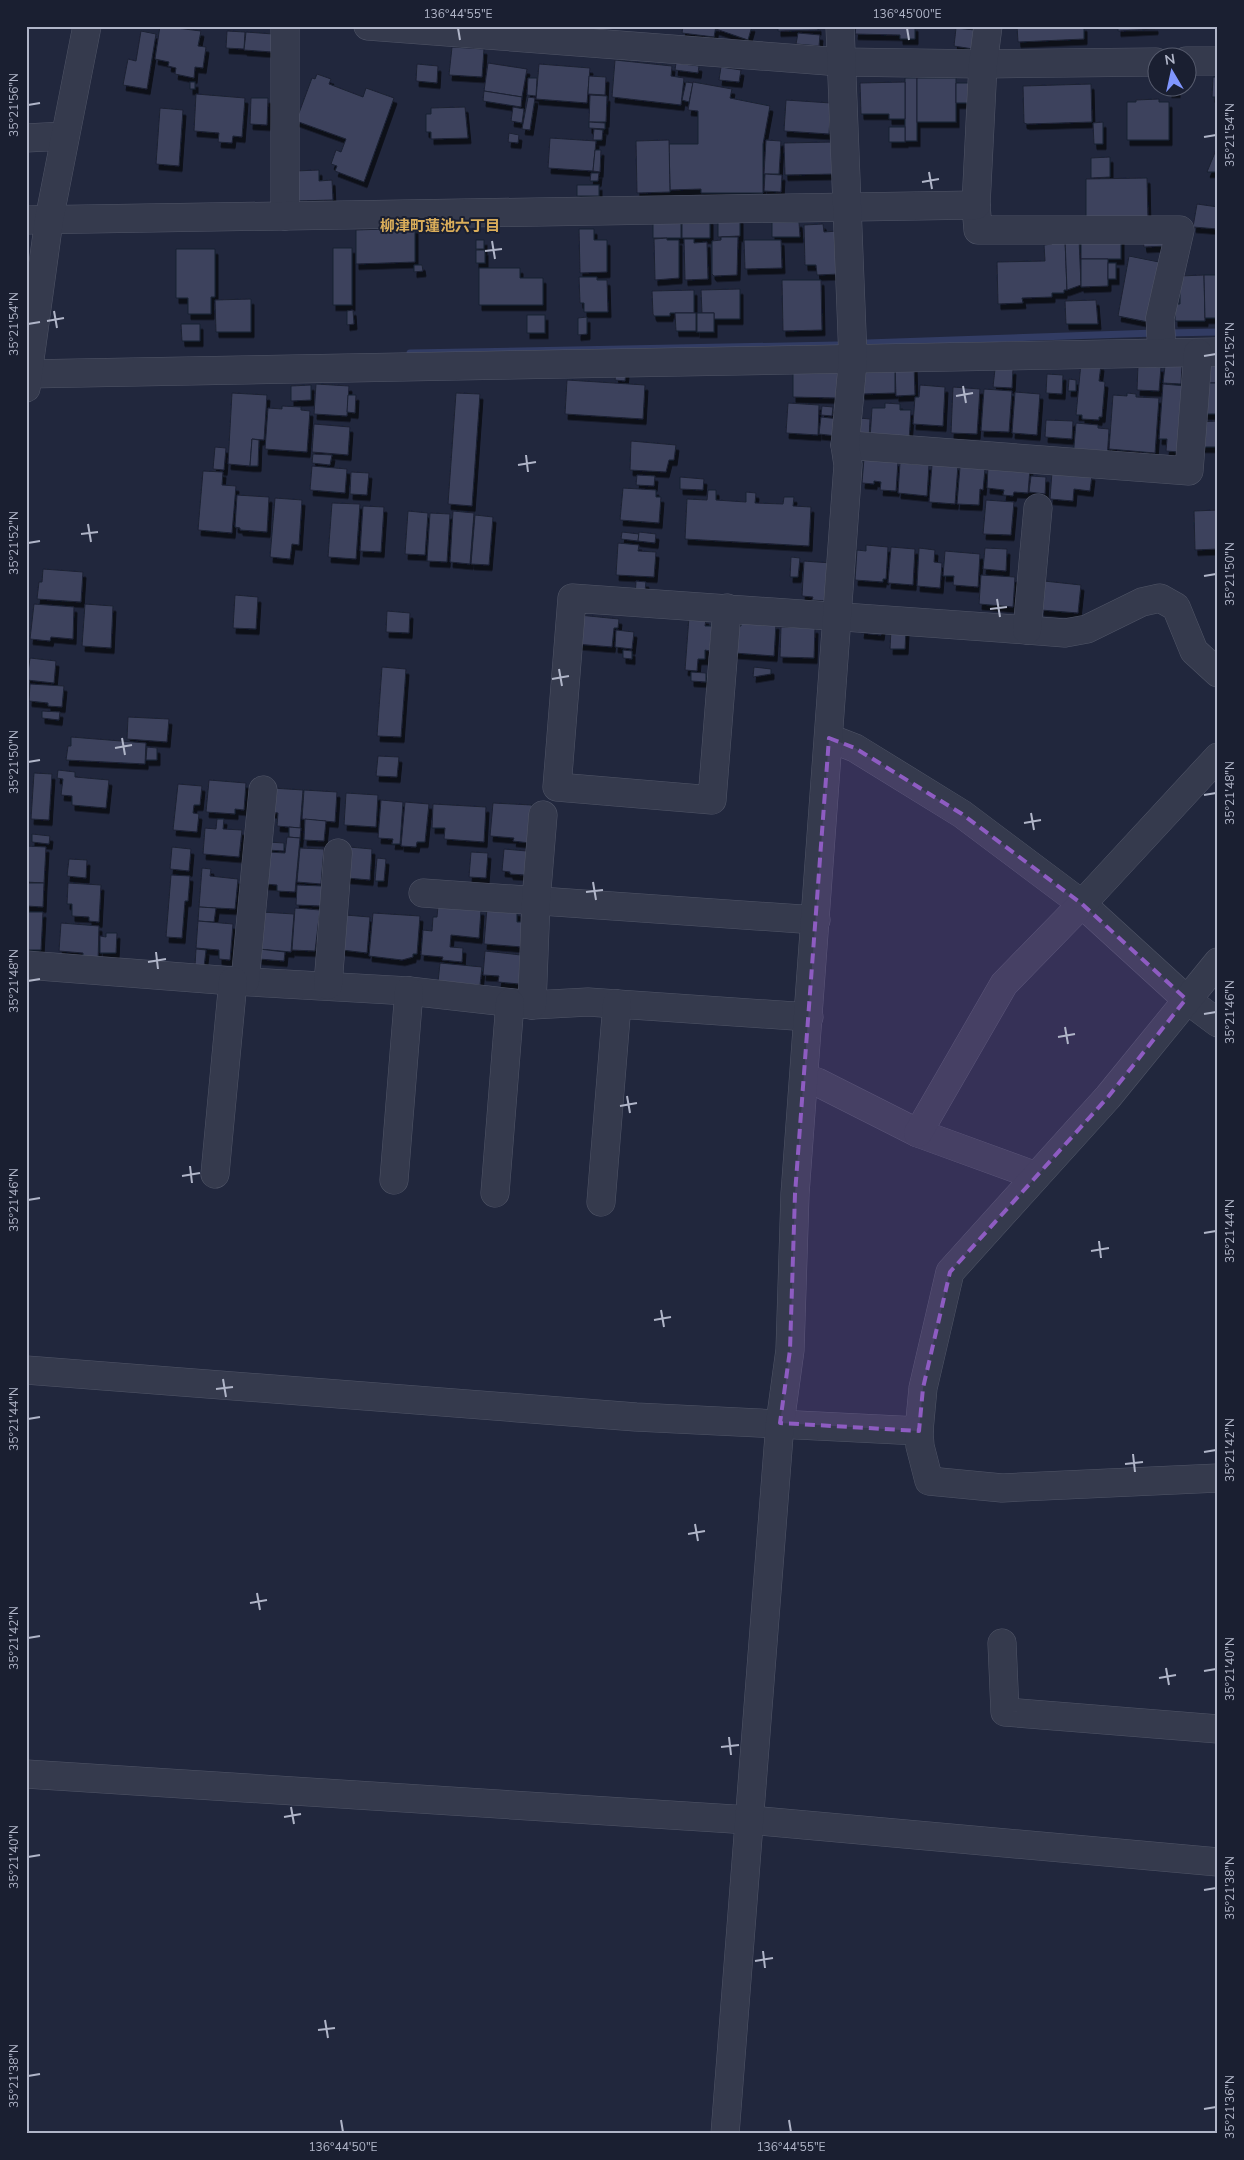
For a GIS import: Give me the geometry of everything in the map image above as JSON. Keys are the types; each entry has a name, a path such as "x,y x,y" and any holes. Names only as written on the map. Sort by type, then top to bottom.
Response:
{"street":[{"path":"87,26 65,136 38,220 27,379 853,359 1208,353 1189,471 845,445"},
{"path":"284,26 285,216"},
{"path":"369,26 621,36 841,62 983,64 1146,62"},
{"path":"725,2134 780,1424 790,1350 795,1194 848,465 845,445 853,359 840,26"},
{"path":"988,26 983,64 976,206 978,230 1180,230 1160,318 1162,354"},
{"path":"1196,61 1218,61"},
{"path":"26,138 65,136"},
{"path":"38,220 848,206 976,206"},
{"path":"1027,630 1038,508"},
{"path":"726,608 712,800 556,787 572,598 726,608 1066,633 1086,629 1142,602 1160,598 1176,607 1194,651 1218,673"},
{"path":"829,738 855,748 962,814 1082,904 1186,999 1218,1023"},
{"path":"918,1133 1004,984 1082,904 1218,757"},
{"path":"215,1174 263,790"},
{"path":"495,1193 536,901 543,815"},
{"path":"328,985 338,853"},
{"path":"422,893 816,920"},
{"path":"1218,962 1108,1097 950,1272 923,1388 919,1431 920,1446 929,1482 1002,1488 1218,1478"},
{"path":"26,966 409,991 521,1004 588,1002 809,1017"},
{"path":"394,1180 409,991"},
{"path":"601,1202 617,1004"},
{"path":"804,1078 817,1082 918,1133 1036,1176"},
{"path":"26,1370 636,1417 919,1431"},
{"path":"1002,1643 1005,1712 1218,1729"},
{"path":"26,1774 749,1820 1218,1862"}],"highlighted area":[{"path":"829,738 855,748 962,814 1082,904 1186,999 1108,1097 950,1272 923,1388 919,1431 780,1423 790,1350 795,1194"}],"building":[{"path":"160,26 201,31 198,46 206,47 203,68 195,67 194,78 175,74 176,68 168,66 169,62 155,59"},
{"path":"683,26 716,26 714,37 682,33"},
{"path":"717,26 752,26 748,40 716,29"},
{"path":"778,26 818,26 818,30 778,31"},
{"path":"856,26 915,26 915,39 900,39 900,35 855,34"},
{"path":"1017,26 1084,26 1084,39 1018,42"},
{"path":"1118,26 1155,26 1155,29 1118,31"},
{"path":"956,28 975,30 973,49 954,46"},
{"path":"141,31 156,34 147,89 123,85 128,59 136,61"},
{"path":"227,31 245,32 244,49 226,48"},
{"path":"246,32 273,34 272,52 244,50"},
{"path":"798,33 820,35 819,46 796,44"},
{"path":"452,47 484,49 482,77 449,75"},
{"path":"615,60 672,66 671,76 684,78 681,105 612,97"},
{"path":"488,63 527,69 522,97 484,91"},
{"path":"676,63 699,66 698,73 675,70"},
{"path":"417,64 438,66 437,83 416,81"},
{"path":"539,64 590,68 587,103 536,99"},
{"path":"721,67 741,70 739,82 719,80"},
{"path":"317,74 331,79 329,84 363,97 366,88 394,98 364,182 335,171 337,166 331,164 336,150 341,152 346,139 296,121 312,78 315,79"},
{"path":"589,76 606,77 605,95 588,94"},
{"path":"1213,77 1218,77 1218,97 1212,97"},
{"path":"528,78 537,78 536,96 527,95"},
{"path":"905,78 917,78 917,141 905,141"},
{"path":"917,78 956,78 956,122 917,122"},
{"path":"190,82 195,82 195,89 190,89"},
{"path":"686,82 693,83 689,102 682,100"},
{"path":"693,82 732,89 730,98 770,106 763,144 763,193 701,193 701,189 670,190 669,144 698,144 698,111 688,110"},
{"path":"905,82 905,119 889,119 889,114 861,114 860,83"},
{"path":"956,83 974,83 973,103 956,103"},
{"path":"1091,84 1092,122 1024,123 1023,86"},
{"path":"484,91 522,97 521,107 483,101"},
{"path":"196,94 245,98 242,137 233,136 232,143 218,142 219,133 194,131"},
{"path":"590,95 607,96 606,122 589,122"},
{"path":"528,97 535,98 530,130 522,129"},
{"path":"251,98 268,98 267,125 250,124"},
{"path":"1159,99 1159,102 1169,102 1169,140 1127,140 1127,102"},
{"path":"786,100 831,103 829,134 784,131"},
{"path":"465,107 468,138 431,139 431,132 426,132 426,114 431,114 431,108"},
{"path":"513,107 524,109 522,123 511,121"},
{"path":"160,108 183,110 179,166 156,164"},
{"path":"589,122 605,123 605,129 589,128"},
{"path":"1103,122 1103,144 1094,144 1093,123"},
{"path":"889,127 905,127 905,142 889,142"},
{"path":"594,129 603,130 602,140 593,140"},
{"path":"509,133 519,135 518,143 508,142"},
{"path":"550,138 596,141 593,171 548,168"},
{"path":"669,140 670,192 637,193 636,141"},
{"path":"766,140 781,141 779,174 764,174"},
{"path":"834,142 834,174 785,175 784,143"},
{"path":"1218,145 1218,172 1207,172"},
{"path":"595,150 601,150 600,172 593,171"},
{"path":"1110,157 1110,177 1091,178 1091,158"},
{"path":"319,170 319,181 332,180 333,200 296,201 295,171"},
{"path":"591,173 599,173 598,181 590,181"},
{"path":"765,174 782,175 781,192 764,191"},
{"path":"1147,178 1148,220 1086,221 1086,179"},
{"path":"577,185 599,185 599,196 577,196"},
{"path":"1197,204 1218,207 1218,229 1193,227"},
{"path":"718,218 740,218 740,236 718,237"},
{"path":"710,219 710,238 682,238 682,220"},
{"path":"653,220 681,220 681,238 653,238"},
{"path":"772,222 799,222 800,237 772,237"},
{"path":"823,224 824,232 838,231 839,274 817,275 816,265 805,265 804,225"},
{"path":"415,228 415,262 356,264 356,230"},
{"path":"579,229 594,229 594,240 607,240 607,272 580,273"},
{"path":"721,237 738,237 737,275 714,276 712,274 712,241 721,240"},
{"path":"667,238 667,240 679,240 679,278 655,280 654,239"},
{"path":"1081,238 1121,238 1121,259 1081,259"},
{"path":"684,239 694,239 694,243 707,242 708,279 685,280"},
{"path":"1065,239 1067,290 1064,290 1064,293 1052,293 1052,297 1022,298 1023,303 998,304 997,262 1045,261 1044,245 1052,244 1052,240"},
{"path":"1065,239 1079,239 1081,285 1067,290"},
{"path":"1167,239 1168,246 1144,247 1143,240"},
{"path":"476,240 484,240 484,249 476,249"},
{"path":"744,240 781,240 782,268 745,269"},
{"path":"333,248 352,248 352,305 333,305"},
{"path":"176,249 215,249 215,297 211,297 211,314 188,314 188,298 176,298"},
{"path":"476,250 485,250 485,263 476,263"},
{"path":"1129,256 1159,262 1148,322 1118,316"},
{"path":"1081,259 1108,259 1108,286 1081,287"},
{"path":"1108,263 1116,263 1116,279 1108,279"},
{"path":"414,265 422,265 423,271 414,272"},
{"path":"479,268 520,268 520,278 543,278 543,305 479,305"},
{"path":"1204,275 1205,321 1175,321 1175,304 1180,304 1180,276"},
{"path":"1204,275 1218,275 1218,318 1205,318"},
{"path":"579,277 597,277 597,280 607,280 608,312 584,312 584,303 580,303"},
{"path":"782,280 821,280 822,330 783,331"},
{"path":"740,289 740,319 714,319 714,313 702,313 701,290"},
{"path":"694,290 694,313 670,313 670,316 654,316 652,291"},
{"path":"251,299 251,332 216,332 215,300"},
{"path":"1096,300 1098,324 1066,324 1065,301"},
{"path":"353,310 354,324 347,325 347,311"},
{"path":"675,313 696,313 696,331 676,331"},
{"path":"697,313 714,313 714,332 697,332"},
{"path":"527,315 545,315 545,333 527,333"},
{"path":"587,317 587,334 578,335 578,318"},
{"path":"181,324 200,324 200,341 182,341"},
{"path":"1081,363 1101,365 1099,381 1105,382 1102,417 1099,417 1099,420 1082,419 1082,415 1076,415"},
{"path":"914,364 915,395 896,396 895,365"},
{"path":"895,365 895,393 862,394 861,366"},
{"path":"1138,365 1161,367 1159,391 1137,390"},
{"path":"1201,365 1218,365 1218,383 1201,383"},
{"path":"1165,366 1182,366 1181,384 1163,383"},
{"path":"995,369 1013,369 1012,388 993,387"},
{"path":"793,370 838,371 837,398 793,397"},
{"path":"616,372 626,372 625,381 615,380"},
{"path":"1047,374 1063,375 1062,394 1046,393"},
{"path":"1069,379 1076,380 1076,391 1068,391"},
{"path":"567,380 645,385 643,419 565,414"},
{"path":"1204,383 1218,383 1218,414 1205,414"},
{"path":"316,384 349,386 347,416 314,414"},
{"path":"1163,384 1186,386 1179,452 1166,451 1167,439 1159,439"},
{"path":"311,385 311,400 291,401 291,386"},
{"path":"920,385 945,387 943,426 913,424 915,397 919,397"},
{"path":"953,387 980,389 977,434 951,433"},
{"path":"984,389 1012,391 1009,432 981,431"},
{"path":"1015,392 1040,394 1037,435 1012,433"},
{"path":"232,393 267,395 264,440 252,439 250,466 228,464"},
{"path":"456,393 480,394 472,506 448,504"},
{"path":"1127,393 1136,394 1136,397 1159,398 1155,453 1109,449 1113,395 1127,396"},
{"path":"348,395 356,395 355,413 347,412"},
{"path":"788,403 819,405 818,435 786,433"},
{"path":"885,403 900,404 900,410 911,410 909,441 870,439 872,408 885,408"},
{"path":"282,406 301,407 301,410 310,411 307,452 265,449 268,408 282,409"},
{"path":"822,406 833,407 832,416 821,415"},
{"path":"821,417 839,419 837,436 819,434"},
{"path":"859,418 870,419 869,440 857,439"},
{"path":"1046,420 1073,421 1072,439 1045,437"},
{"path":"1218,421 1218,447 1200,447 1200,422"},
{"path":"1076,423 1098,425 1098,428 1109,429 1107,460 1073,458"},
{"path":"314,424 350,427 348,455 312,452"},
{"path":"252,439 259,440 258,466 250,466"},
{"path":"631,441 676,445 674,460 669,460 666,472 630,470"},
{"path":"215,447 226,448 224,470 213,469"},
{"path":"313,454 332,455 330,465 312,463"},
{"path":"864,458 898,461 896,491 880,490 881,482 874,481 874,484 862,483"},
{"path":"900,463 929,465 927,496 898,493"},
{"path":"932,465 958,465 955,504 929,502"},
{"path":"312,466 347,469 345,493 310,490"},
{"path":"988,466 1030,469 1028,493 1014,492 1013,496 1003,495 1004,490 987,488"},
{"path":"960,467 985,469 983,490 980,489 979,505 957,504"},
{"path":"203,471 223,472 222,485 236,486 232,533 198,530"},
{"path":"351,472 369,473 367,495 350,494"},
{"path":"1052,472 1092,475 1090,491 1074,489 1073,501 1050,499"},
{"path":"637,475 655,476 654,486 636,485"},
{"path":"1031,476 1046,477 1045,494 1029,492"},
{"path":"680,477 704,479 703,490 680,489"},
{"path":"623,488 656,490 656,497 661,497 659,523 620,520"},
{"path":"708,490 716,490 716,500 746,502 746,492 756,493 755,503 783,504 784,497 794,497 793,506 811,507 809,546 685,539 687,499 707,500"},
{"path":"237,495 269,497 267,532 240,530 240,528 235,527"},
{"path":"275,498 302,500 299,545 292,544 290,559 270,557"},
{"path":"986,500 1014,502 1011,535 983,534"},
{"path":"332,503 360,504 356,559 328,557"},
{"path":"363,506 384,507 381,552 360,551"},
{"path":"1218,510 1218,549 1195,550 1194,511"},
{"path":"408,511 428,513 425,555 405,554"},
{"path":"453,511 474,513 470,564 450,562"},
{"path":"430,513 450,514 447,562 427,561"},
{"path":"475,515 493,517 489,565 471,564"},
{"path":"622,532 639,534 638,541 621,539"},
{"path":"639,532 656,534 655,543 638,541"},
{"path":"618,543 639,545 638,551 656,552 654,577 616,575"},
{"path":"866,545 888,547 886,579 883,579 883,582 855,580 857,550 866,551"},
{"path":"891,547 915,549 913,585 888,583"},
{"path":"919,548 935,550 934,562 942,563 940,588 917,586"},
{"path":"985,548 1007,549 1006,571 983,569"},
{"path":"945,551 980,554 978,587 953,585 954,576 943,576"},
{"path":"791,557 800,558 798,577 790,577"},
{"path":"804,561 831,563 825,601 812,600 813,597 802,596"},
{"path":"43,569 83,572 81,602 37,599 39,582 42,582"},
{"path":"981,575 1015,577 1013,607 979,604"},
{"path":"636,581 646,582 644,599 635,598"},
{"path":"1044,581 1081,585 1078,613 1041,610"},
{"path":"235,595 258,597 256,629 233,628"},
{"path":"34,604 74,607 73,639 51,637 50,641 30,639"},
{"path":"85,604 113,606 111,648 82,646"},
{"path":"387,611 410,613 409,633 386,632"},
{"path":"579,615 619,619 618,628 614,628 612,647 576,644"},
{"path":"689,617 706,619 705,626 712,626 710,651 705,650 705,659 698,659 697,671 685,670"},
{"path":"741,622 776,624 774,656 734,653 736,626 741,626"},
{"path":"781,627 815,628 814,658 780,657"},
{"path":"862,627 882,628 881,635 861,633"},
{"path":"891,629 906,630 905,649 890,649"},
{"path":"616,630 634,632 632,649 615,647"},
{"path":"623,650 632,651 632,659 623,658"},
{"path":"30,658 56,661 54,683 27,680"},
{"path":"382,667 406,669 401,737 377,736"},
{"path":"754,667 771,669 771,674 753,677"},
{"path":"691,672 706,673 706,682 691,681"},
{"path":"30,684 64,686 62,707 48,706 48,703 29,701"},
{"path":"42,711 60,712 59,720 42,718"},
{"path":"128,717 169,719 167,742 127,739"},
{"path":"71,737 146,743 145,764 66,760 68,746 71,746"},
{"path":"147,747 157,748 157,760 146,760"},
{"path":"378,756 399,757 397,777 376,776"},
{"path":"58,770 75,772 75,777 109,780 106,808 72,805 72,796 61,795 63,779 57,778"},
{"path":"34,773 52,774 49,820 31,819"},
{"path":"209,780 246,783 244,810 235,809 235,814 206,812"},
{"path":"178,784 202,786 200,805 194,805 193,813 199,814 197,832 173,830"},
{"path":"272,788 303,790 300,828 277,826 278,813 270,812"},
{"path":"304,790 337,792 335,822 302,819"},
{"path":"346,793 378,795 376,827 344,825"},
{"path":"381,800 403,802 400,844 392,844 393,839 378,838"},
{"path":"405,802 429,804 425,842 417,842 416,847 401,846"},
{"path":"493,803 532,805 530,843 513,841 514,838 490,836"},
{"path":"433,804 486,807 484,842 444,839 445,828 432,828"},
{"path":"217,819 224,819 223,829 242,830 239,857 203,854 205,828 216,829"},
{"path":"305,819 326,821 324,841 304,840"},
{"path":"289,827 301,828 300,838 289,837"},
{"path":"32,834 50,836 49,844 32,842"},
{"path":"287,837 300,838 295,892 277,891 277,885 265,884 268,852 285,853"},
{"path":"268,842 284,843 284,851 267,850"},
{"path":"26,846 46,847 44,883 26,882"},
{"path":"172,847 191,849 189,871 170,869"},
{"path":"349,847 372,849 370,880 347,878"},
{"path":"300,848 324,849 321,884 297,882"},
{"path":"504,849 527,851 525,875 510,874 510,872 502,871"},
{"path":"471,852 488,853 486,878 469,877"},
{"path":"377,858 386,859 384,881 375,881"},
{"path":"69,859 87,860 86,878 67,876"},
{"path":"202,868 211,869 210,876 238,879 235,909 199,907"},
{"path":"171,875 190,876 188,901 185,901 182,938 166,937"},
{"path":"26,883 44,883 43,907 27,906"},
{"path":"68,883 101,885 99,922 89,921 89,917 72,916 72,904 67,904"},
{"path":"297,885 322,886 321,906 296,905"},
{"path":"438,906 481,910 479,938 451,935 450,947 463,948 462,962 442,960 443,957 421,955 423,930 432,931 433,917 437,917"},
{"path":"199,907 216,908 214,922 198,921"},
{"path":"295,908 320,910 315,951 292,950"},
{"path":"487,908 517,911 517,922 524,922 522,947 484,944"},
{"path":"26,912 43,912 41,950 29,950 29,953 26,953"},
{"path":"262,912 294,914 291,952 259,949"},
{"path":"373,913 420,916 417,954 402,960 369,956"},
{"path":"345,915 370,917 367,953 342,950"},
{"path":"198,921 233,924 230,960 219,959 219,950 196,948"},
{"path":"61,923 99,926 98,961 83,960 83,953 59,951"},
{"path":"106,933 117,933 116,953 100,953 100,936 106,937"},
{"path":"196,949 206,950 204,967 195,966"},
{"path":"259,949 285,952 284,961 259,959"},
{"path":"485,951 521,955 519,984 498,982 499,976 483,975"},
{"path":"440,963 482,967 480,985 438,982"}],"waterway":[{"path":"1166,333 1218,332"},
{"path":"867,343 1155,333"},
{"path":"410,353 837,345"}],"district":[{"name":"柳津町蓮池六丁目","path":"440,226"}]}
